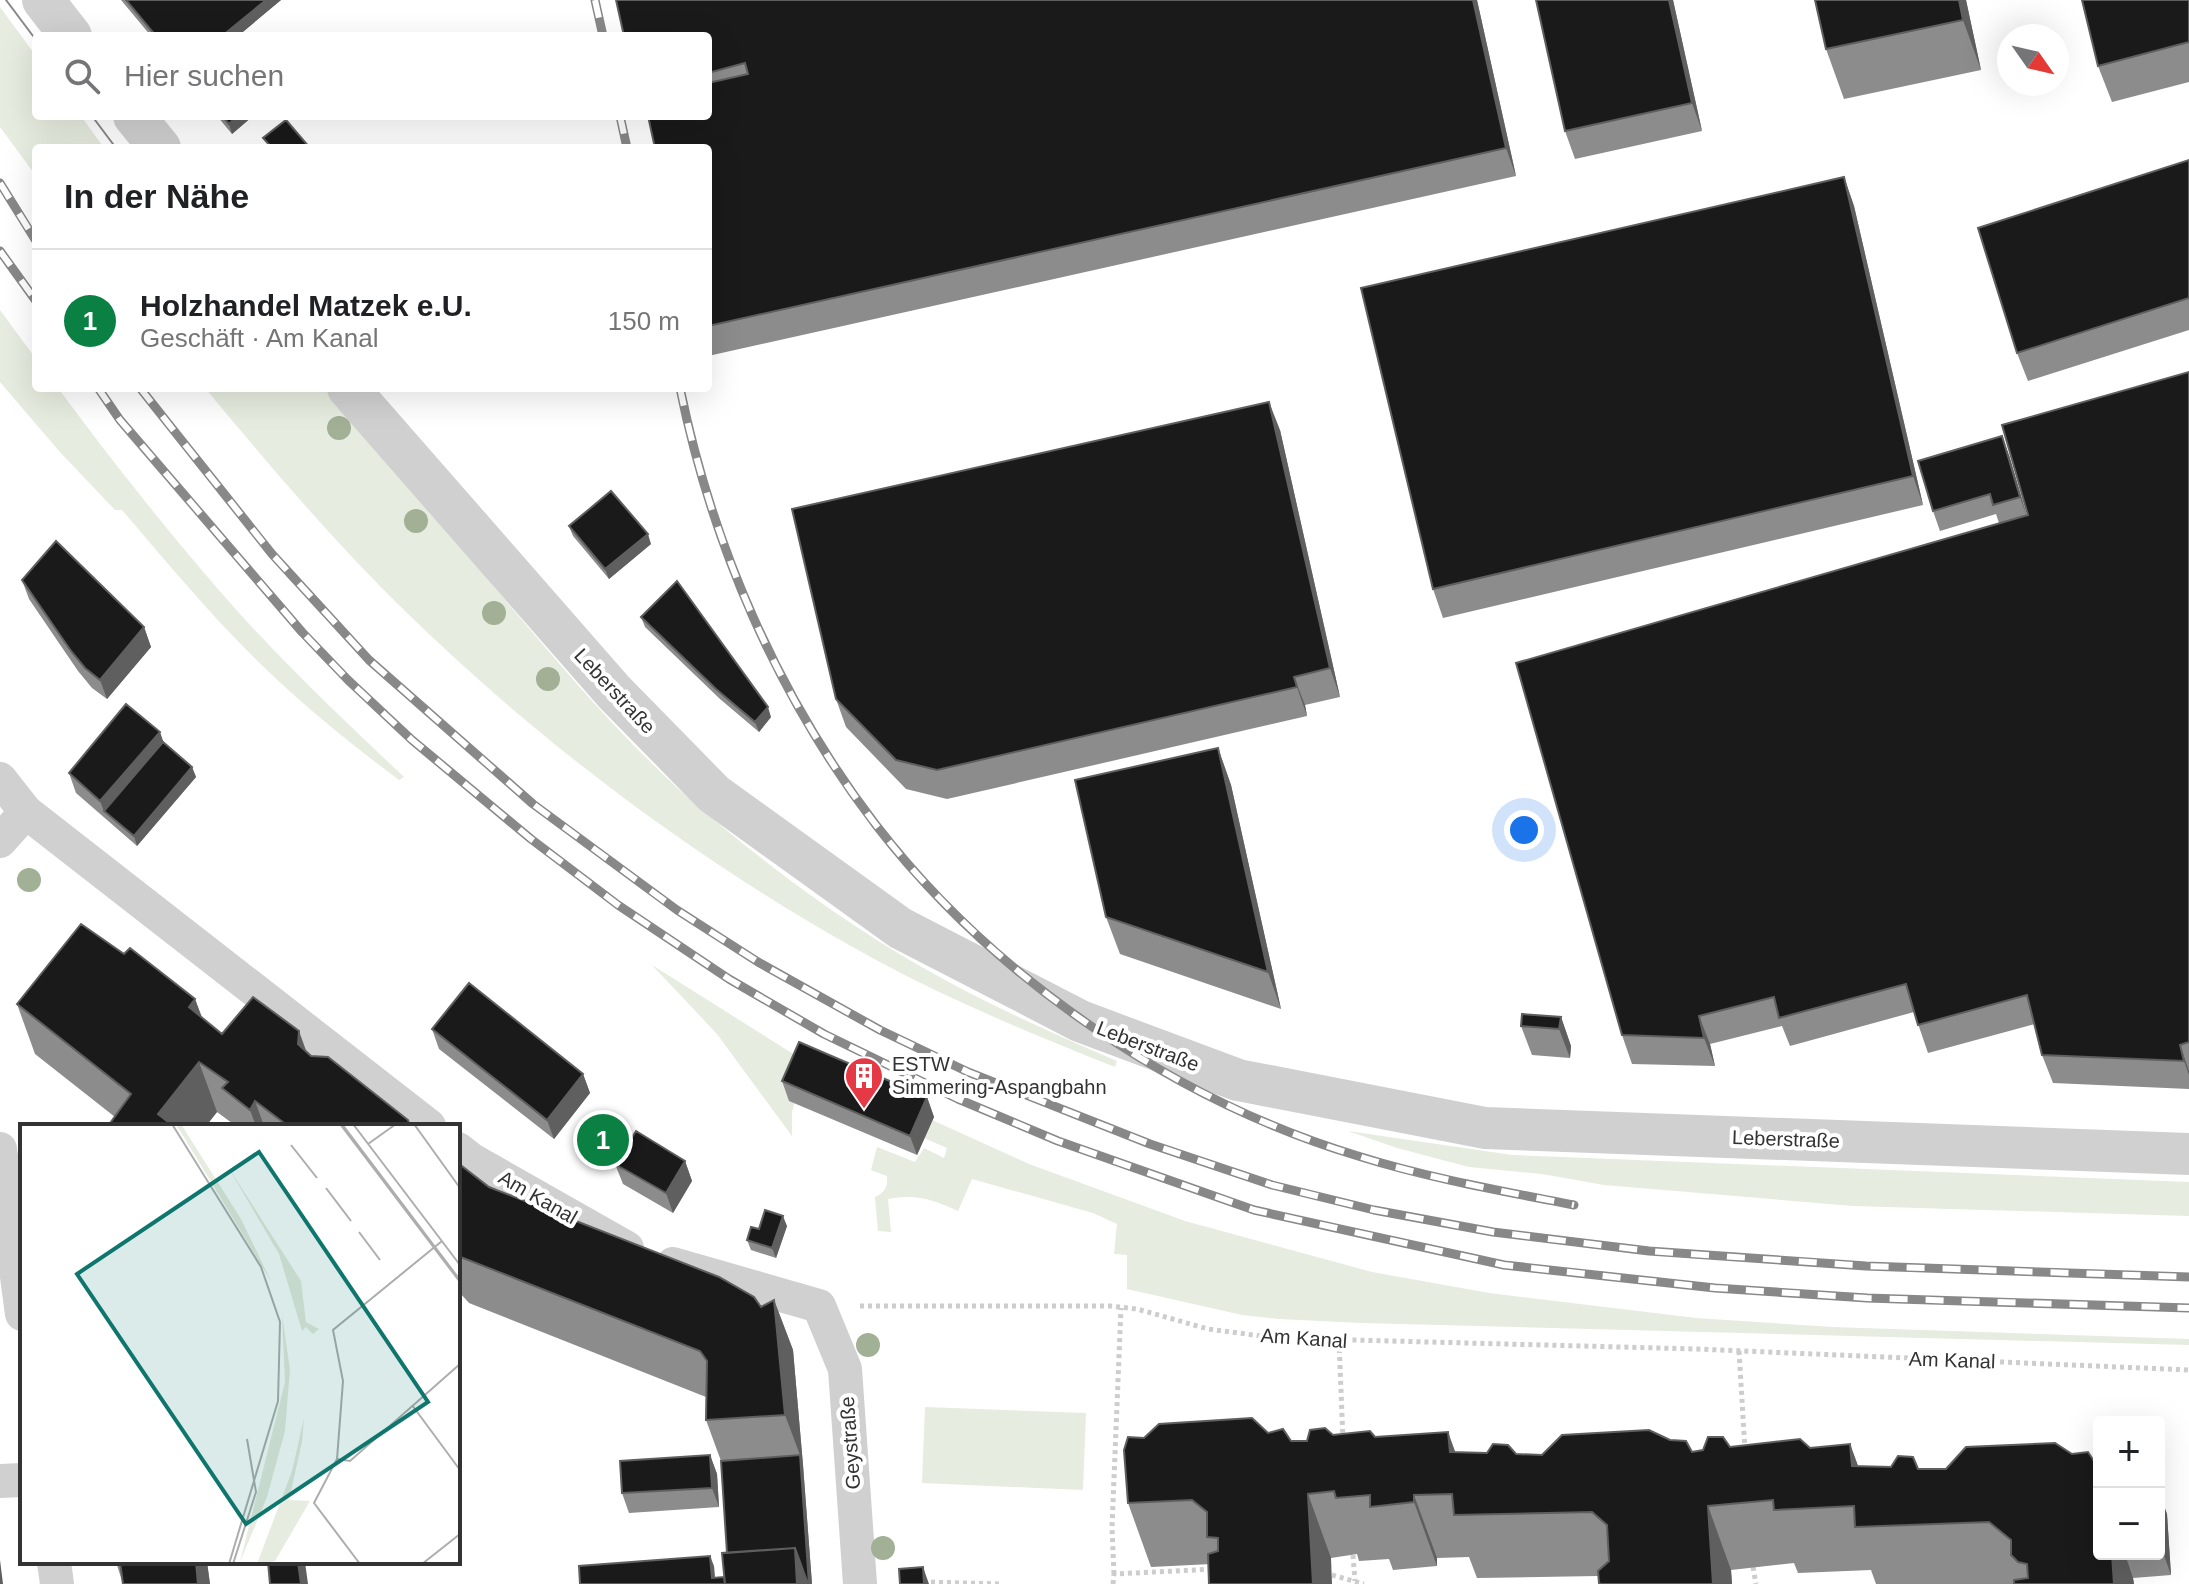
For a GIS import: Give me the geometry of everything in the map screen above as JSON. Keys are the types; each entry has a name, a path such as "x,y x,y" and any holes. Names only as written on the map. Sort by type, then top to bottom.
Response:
{"street":[{"path":"43,0 68,32"},
{"path":"137,120 157,144"},
{"name":"Leberstraße","path":"352,392 614,692 714,794 900,928 1080,1021 1238,1080 1485,1128 2189,1154"},
{"path":"0,779 26,812 426,1124"},
{"path":"0,841 26,812"},
{"path":"0,1149 20,1299"},
{"name":"Am Kanal","path":"460,1151 636,1253 819,1306"},
{"name":"Geystraße","path":"819,1306 845,1369 860,1582"},
{"path":"0,1481 20,1480"},
{"path":"54,1564 57,1584"}],"path":[{"name":"Am Kanal","path":"819,1306 1121,1308 1137,1309 1208,1329 1276,1338 1739,1351 2189,1370"},
{"path":"1113,1584 1112,1527 1121,1308"},
{"path":"1339,1341 1344,1446"},
{"path":"1739,1351 1746,1457"},
{"path":"1353,1555 1355,1581"},
{"path":"1753,1567 1756,1584"},
{"path":"1114,1574 1222,1569"},
{"path":"1332,1575 1364,1584"},
{"path":"860,1582 1002,1584"}],"shaded area":[{"path":"0,7 32,51 32,120 84,120 101,144 32,144 32,171 0,127"},
{"path":"0,310 32,354 32,392 61,392 146,502 239,613 404,777 399,780 317,716 251,655 122,510 115,510 59,451 0,382"},
{"path":"208,392 330,392 573,679 647,759 700,808 788,879 914,963 989,1003 1117,1061 1115,1067 965,1004 878,961 752,887 691,846 572,758 460,663 380,586 278,475"},
{"path":"652,965 806,1062 792,1112 792,1136 717,1034"},
{"path":"932,1120 1029,1164 1185,1221 1372,1272 1489,1293 1696,1318 1832,1327 2189,1339 2189,1345 1362,1323 1242,1315 1127,1289 1127,1255 1114,1254 1117,1224 1093,1213 972,1179 958,1211 924,1199 888,1199 891,1232 878,1231 875,1197 885,1189 887,1176 871,1170 877,1147 915,1162 924,1148 944,1158 947,1148 924,1138"},
{"path":"1348,1131 1512,1155 2189,1182 2189,1216 1853,1206 1604,1185 1542,1174 1469,1167"},
{"path":"925,1407 1086,1413 1083,1490 922,1483"}],"building":[{"path":"126,0 266,0 227,32 153,32"},
{"path":"616,0 1473,0 1506,148 712,325 712,144 654,144 649,120 712,120 712,82 748,74 745,63 712,72 712,32 623,32"},
{"path":"1536,0 1669,0 1692,103 1565,131"},
{"path":"1815,0 1959,0 1963,20 1826,49"},
{"path":"2082,0 2189,0 2189,42 2098,66"},
{"path":"286,120 307,144 268,144 263,138"},
{"path":"2189,160 2189,298 2017,353 1978,228"},
{"path":"1844,177 1913,476 1433,589 1361,288"},
{"path":"2189,372 2189,1042 2180,1045 2184,1061 2042,1055 2027,995 1918,1025 1906,984 1779,1018 1774,997 1699,1016 1704,1038 1622,1035 1516,663 2028,515 2002,425"},
{"path":"1269,402 1330,668 1294,677 1297,687 937,770 896,760 836,699 792,509"},
{"path":"2002,436 2020,497 1993,505 1990,494 1933,511 1918,461"},
{"path":"611,491 648,534 605,569 569,526"},
{"path":"56,541 144,627 100,680 71,651 22,580"},
{"path":"677,581 768,707 755,722 641,617"},
{"path":"126,704 160,732 100,801 69,773"},
{"path":"163,742 192,767 134,836 104,811"},
{"path":"1218,748 1268,972 1106,917 1075,780"},
{"path":"81,924 124,954 130,948 195,999 189,1007 222,1034 253,997 299,1031 298,1044 311,1056 328,1057 409,1124 285,1124 255,1101 250,1110 222,1088 228,1082 199,1062 158,1114 171,1124 109,1124 131,1094 17,1004"},
{"path":"469,983 583,1074 547,1120 432,1029"},
{"path":"1522,1014 1561,1017 1559,1029 1521,1026"},
{"path":"799,1042 927,1097 910,1136 782,1081"},
{"path":"636,1131 685,1161 666,1193 615,1164"},
{"path":"460,1165 489,1187 719,1277 754,1297 761,1307 774,1300 785,1415 706,1420 707,1361 700,1351 460,1257"},
{"path":"765,1210 783,1216 772,1248 747,1240 751,1227 759,1229"},
{"path":"1252,1418 1268,1433 1283,1429 1291,1441 1307,1441 1310,1430 1325,1428 1333,1435 1370,1431 1375,1437 1448,1432 1450,1452 1487,1453 1493,1444 1508,1445 1516,1454 1542,1455 1562,1435 1649,1430 1670,1440 1686,1441 1692,1452 1703,1450 1708,1437 1723,1437 1730,1447 1800,1439 1810,1448 1850,1444 1852,1466 1891,1467 1898,1456 1913,1457 1918,1469 1946,1469 1966,1447 2055,1443 2072,1454 2088,1452 2093,1460 2093,1560 2112,1560 2114,1584 2014,1584 2014,1580 2028,1578 2027,1564 2018,1562 2011,1555 2011,1540 1989,1522 1855,1527 1854,1506 1774,1510 1773,1500 1708,1506 1713,1584 1601,1584 1598,1571 1609,1561 1607,1525 1592,1512 1454,1515 1452,1494 1414,1495 1414,1502 1370,1507 1370,1495 1336,1498 1334,1491 1308,1494 1313,1584 1209,1584 1208,1554 1218,1551 1218,1538 1207,1537 1207,1512 1192,1500 1128,1503 1124,1450 1128,1437 1144,1438 1159,1424"},
{"path":"710,1455 712,1488 622,1493 620,1461"},
{"path":"800,1455 809,1584 795,1548 727,1553 721,1461"},
{"path":"795,1548 797,1584 725,1584 722,1553"},
{"path":"710,1556 712,1578 724,1577 725,1584 580,1584 579,1566"},
{"path":"120,1564 196,1564 198,1584 123,1584"},
{"path":"268,1564 298,1564 301,1584 270,1584"},
{"path":"923,1567 924,1584 900,1584 899,1569"}],"tram line":[{"path":"6,0 32,35"},
{"path":"95,120 113,144"}],"railway":[{"path":"595,0 602,32"},
{"path":"621,120 626,144"},
{"path":"0,183 32,235"},
{"path":"0,251 32,295"},
{"path":"101,392 120,420 302,632 348,680 412,740 531,839 618,905 729,979 824,1034 958,1099 1058,1141 1254,1210 1504,1265 1715,1288 1867,1298 2189,1308"},
{"path":"143,392 272,554 369,660 533,804 677,910 758,962 880,1030 968,1072 1150,1144 1272,1185 1374,1210 1493,1232 1649,1251 1866,1266 2189,1277"},
{"path":"681,392 710,505 730,562 779,672 841,776 876,825 923,881 975,933 1032,982 1092,1027 1156,1067 1222,1102 1290,1132 1384,1164 1465,1184 1574,1205"}],"place":[{"name":"ESTW Simmering-Aspangbahn","path":"864,1110"},
{"name":"Holzhandel Matzek e.U.","path":"603,1140"}]}
